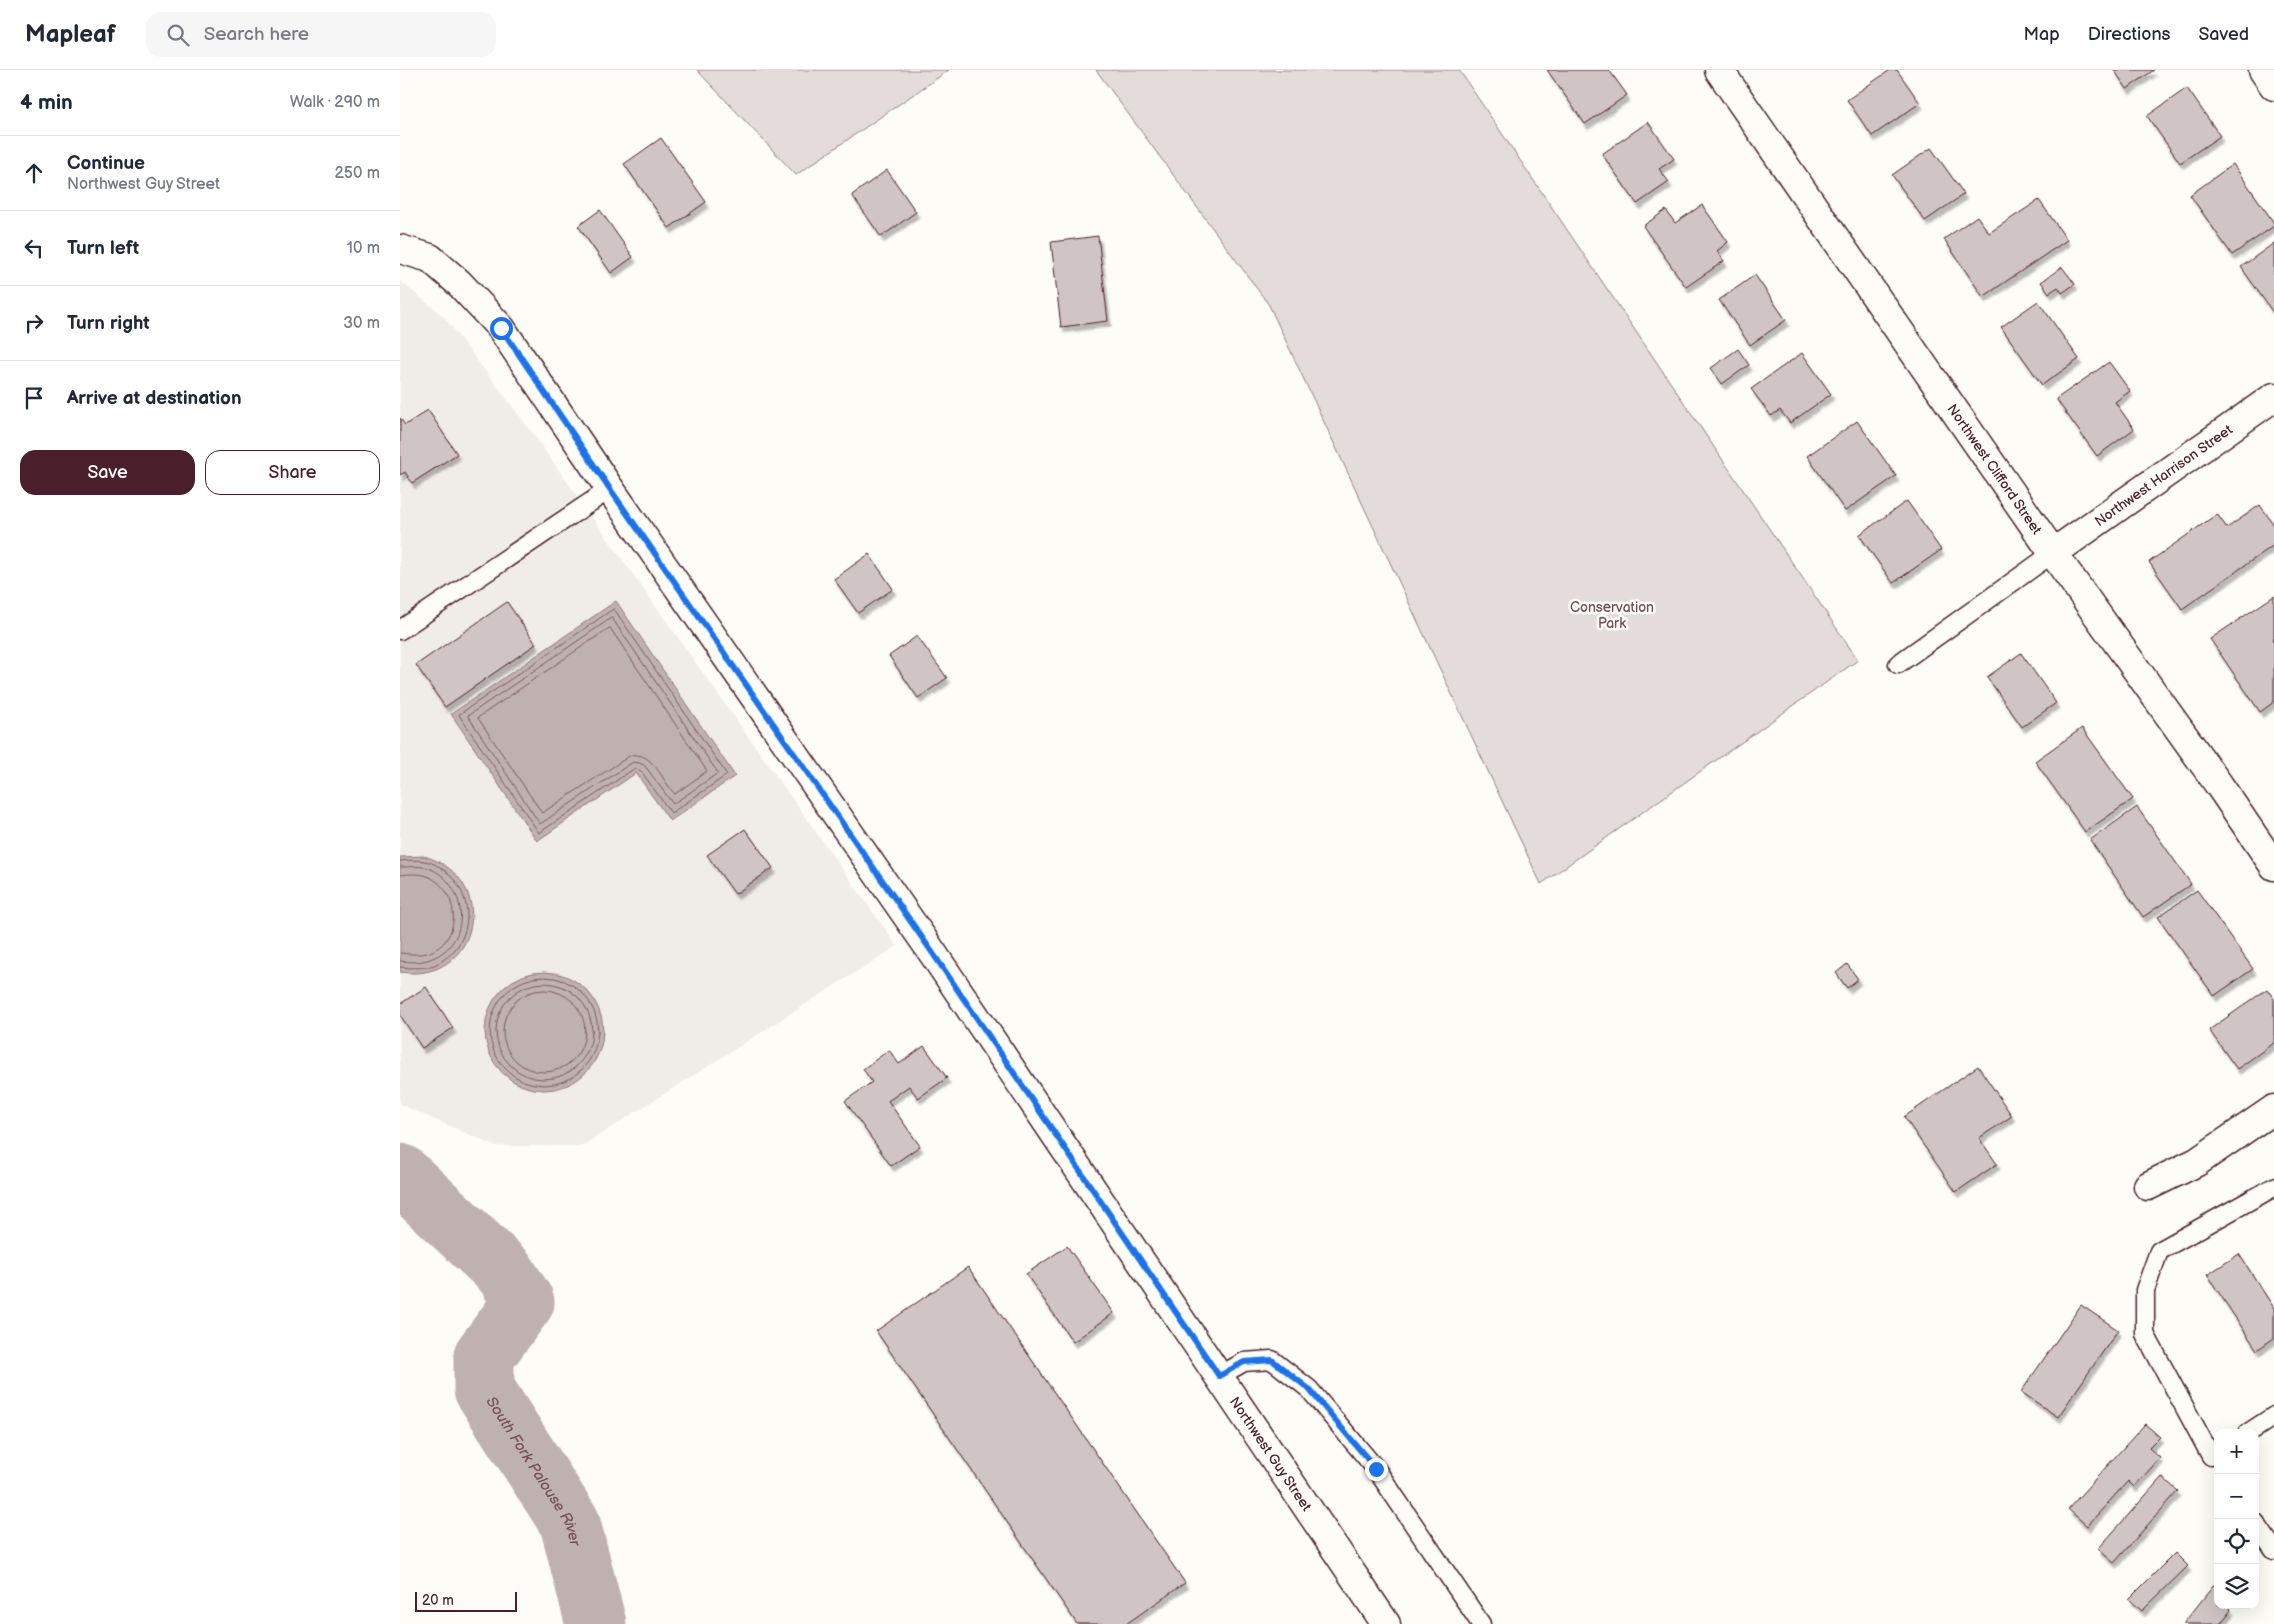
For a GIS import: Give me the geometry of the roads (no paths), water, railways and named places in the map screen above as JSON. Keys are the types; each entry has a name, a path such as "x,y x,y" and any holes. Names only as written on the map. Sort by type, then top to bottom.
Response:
{"street":[{"name":"Northwest Clifford Street","path":"1719,70 2053,553 2220,785 2274,866"},
{"path":"2263,70 2274,86"},
{"name":"Northwest Guy Street","path":"400,249 430,258 459,283 501,328 610,489 932,952 1386,1624"},
{"name":"Northwest Harrison Street","path":"2053,553 2274,397"},
{"path":"2148,1186 2196,1162 2274,1109"}],"lane":[{"path":"400,630 610,489"},
{"path":"1898,664 2053,553"},
{"path":"2214,1456 2145,1334 2145,1290 2159,1251 2274,1187"},
{"path":"1219,1376 1244,1362 1272,1360 1309,1389 1376,1469 1481,1624"},
{"path":"2254,1429 2274,1416"},
{"path":"2259,1528 2274,1550"}],"water":[{"path":"616,601 735,776 670,821 636,773 537,841 451,714"},
{"path":"424,856 448,868 464,885 471,906 470,927 463,947 448,962 427,972 400,972 400,857"},
{"path":"544,972 567,976 586,989 599,1008 603,1031 599,1054 586,1073 567,1086 544,1090 521,1086 502,1073 489,1054 485,1031 489,1008 502,989 521,976"}],"waterway":[{"name":"South Fork Palouse River","path":"400,1174 505,1272 524,1302 484,1356 484,1389 570,1523 596,1624"}],"park label":[{"name":"Conservation Park","path":"1612,616"}]}
